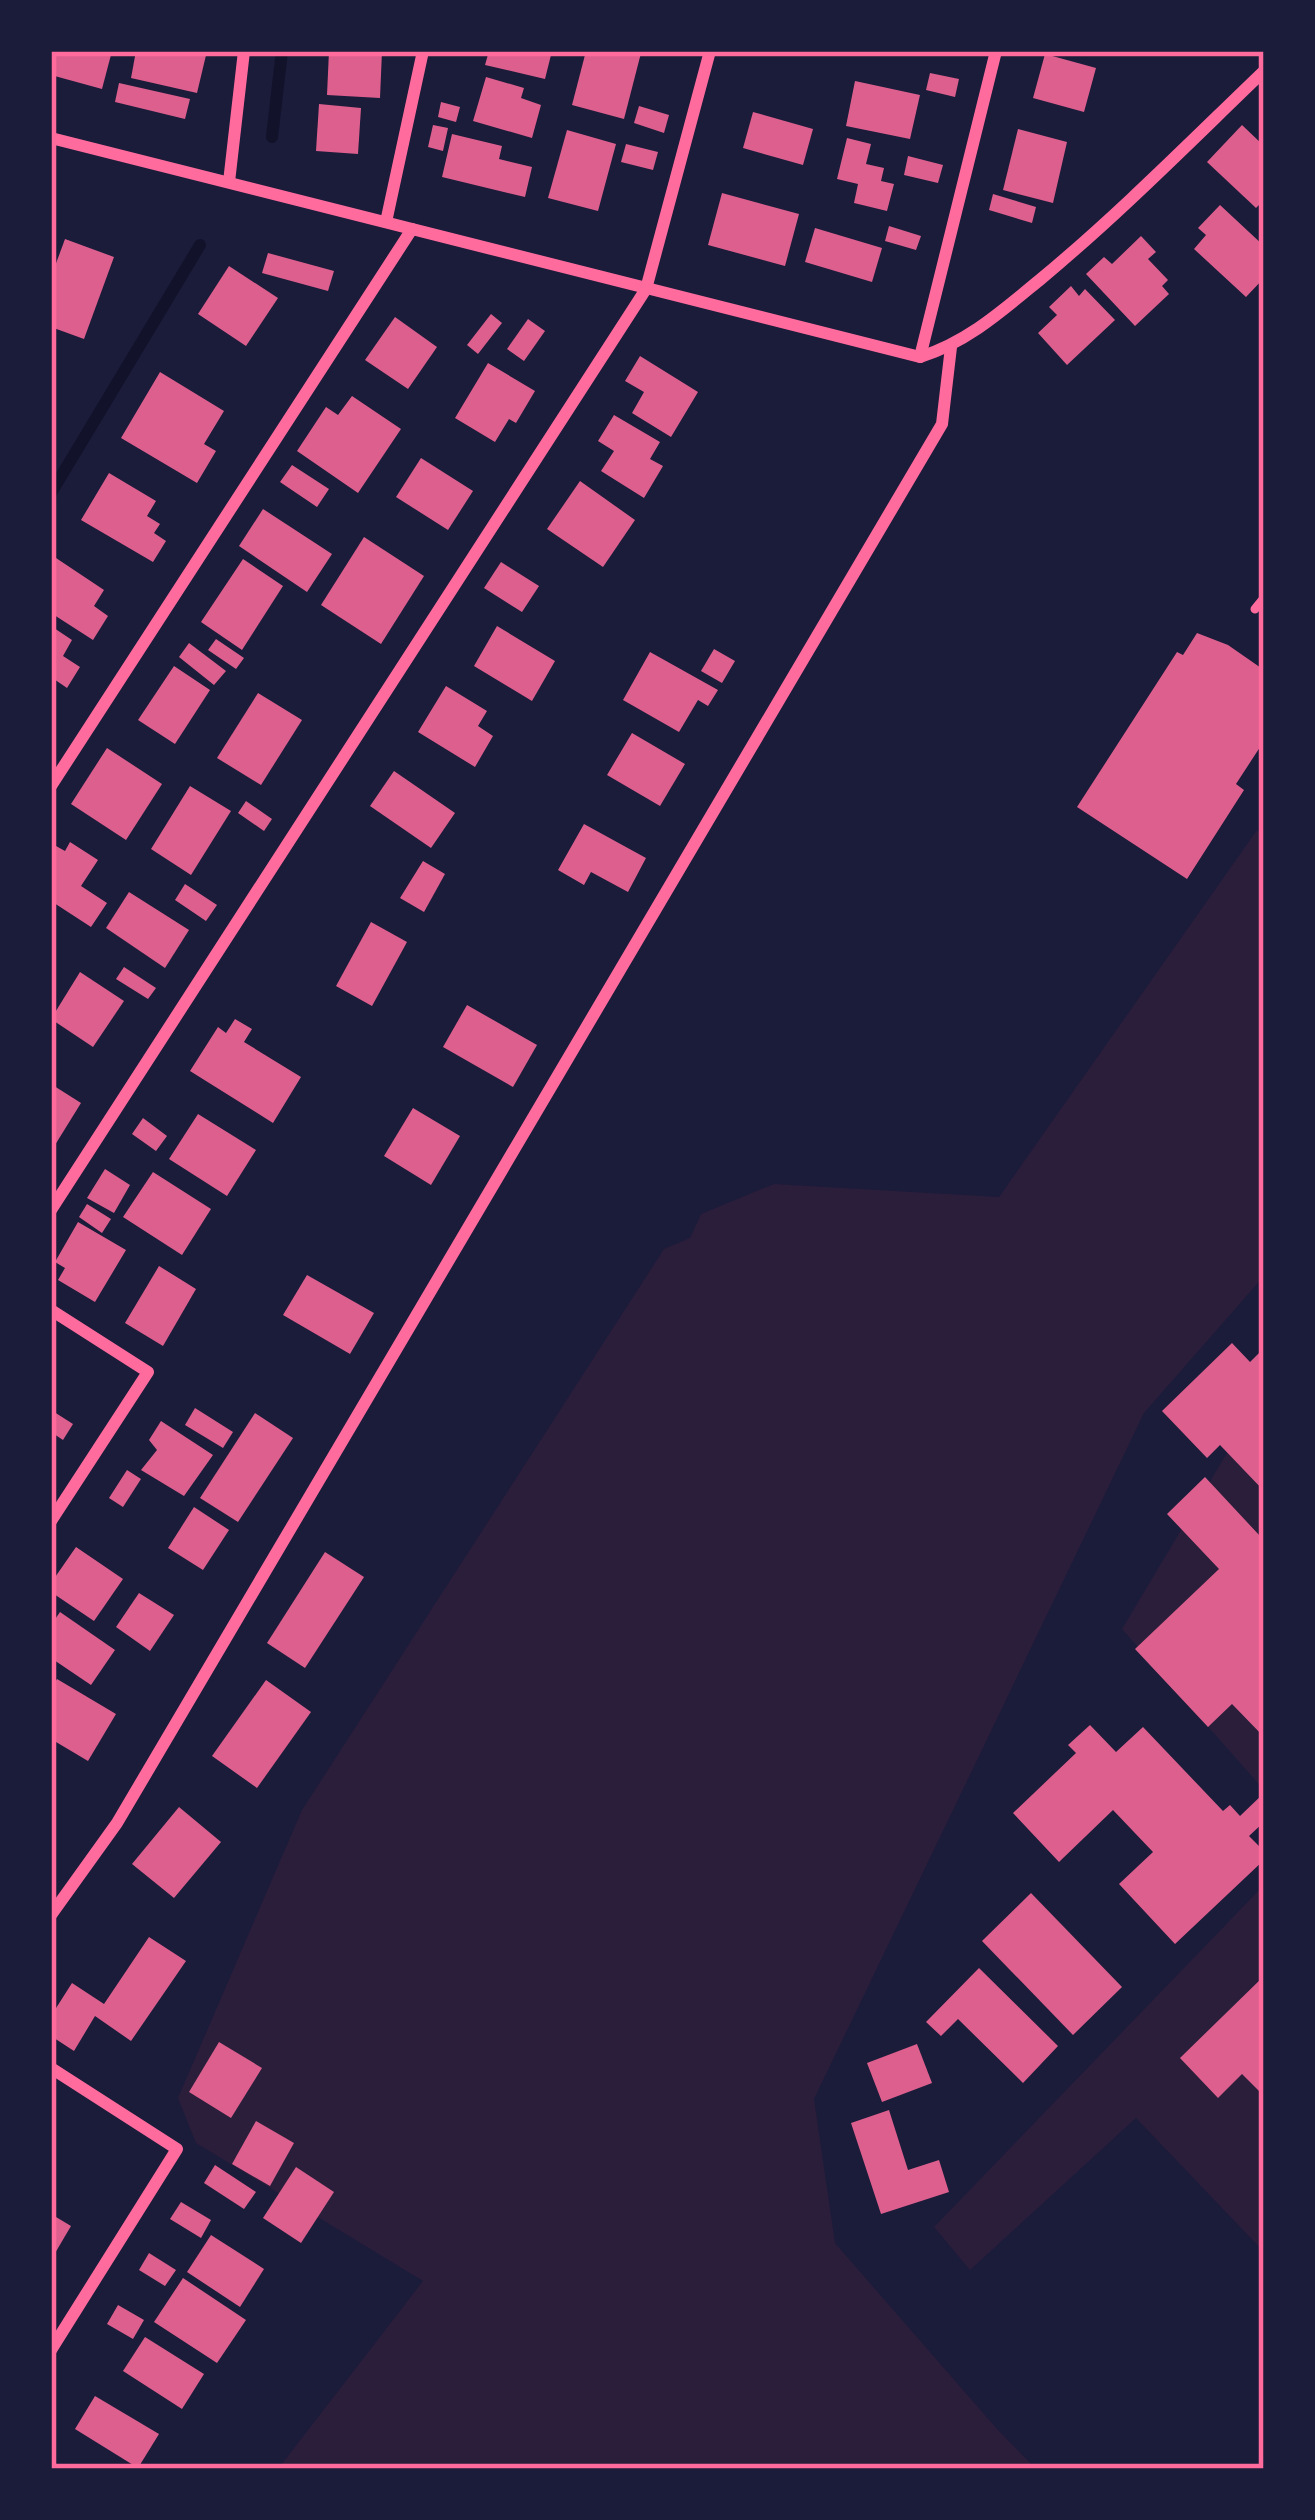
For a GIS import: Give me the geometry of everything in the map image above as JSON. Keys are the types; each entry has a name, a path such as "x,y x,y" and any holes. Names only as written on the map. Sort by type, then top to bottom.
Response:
{"street":[{"path":"229,182 244,51"},
{"path":"386,222 423,51"},
{"path":"51,1210 646,289 710,51"},
{"path":"920,357 996,51"},
{"path":"51,138 920,357 951,347 991,320 1084,243 1264,71"},
{"path":"51,785 412,229"},
{"path":"51,1915 117,1823 930,445 942,424 951,347"},
{"path":"51,1310 148,1372 51,1521"},
{"path":"51,2068 177,2149 51,2350"}],"lane":[{"path":"1255,609 1264,598"}],"shaded area":[{"path":"1257,830 1264,842 1264,1276 1144,1413 814,2099 835,2243 1036,2469 278,2469 423,2281 196,2143 178,2098 302,1810 664,1249 690,1238 701,1214 774,1184 999,1197"},
{"path":"1264,1391 1264,1790 1122,1629"},
{"path":"1264,1885 1264,2252 1136,2118 970,2270 934,2227"}],"building":[{"path":"51,51 112,51 102,89 51,75"},
{"path":"136,51 207,51 197,93 131,78"},
{"path":"329,51 382,51 380,98 327,95"},
{"path":"489,51 552,51 545,79 485,65"},
{"path":"586,51 641,53 624,119 572,105"},
{"path":"1045,54 1096,68 1084,112 1033,98"},
{"path":"930,73 959,79 955,97 926,90"},
{"path":"486,77 524,88 521,98 541,105 532,138 473,121"},
{"path":"855,81 920,95 910,139 846,126"},
{"path":"119,83 190,99 185,119 115,102"},
{"path":"441,102 460,107 456,122 438,117"},
{"path":"319,104 361,108 358,154 316,151"},
{"path":"639,106 669,115 664,133 634,123"},
{"path":"753,112 813,129 803,165 743,148"},
{"path":"433,125 448,128 443,151 428,147"},
{"path":"1242,125 1264,146 1264,200 1256,208 1207,162"},
{"path":"1018,129 1067,142 1053,203 1003,190"},
{"path":"567,130 616,144 598,211 548,198"},
{"path":"452,134 502,146 499,159 532,167 525,197 442,177"},
{"path":"847,138 871,144 866,164 884,168 881,181 894,184 887,211 854,203 858,184 837,179"},
{"path":"626,144 658,152 653,170 621,162"},
{"path":"908,156 943,165 938,183 904,175"},
{"path":"722,193 799,214 785,266 708,245"},
{"path":"993,194 1036,207 1032,223 989,210"},
{"path":"1220,205 1264,246 1264,278 1246,297 1194,249 1206,235 1198,228"},
{"path":"889,226 921,236 916,250 885,241"},
{"path":"815,228 882,248 872,282 805,262"},
{"path":"1141,236 1156,252 1148,259 1168,280 1162,286 1169,294 1135,326 1086,274 1104,257 1112,264"},
{"path":"65,239 114,257 84,339 51,327 51,277"},
{"path":"268,253 334,271 328,291 262,273"},
{"path":"229,266 278,298 246,346 198,314"},
{"path":"1071,286 1079,296 1085,289 1115,320 1067,365 1038,333 1057,315 1049,307"},
{"path":"491,314 502,323 478,354 467,345"},
{"path":"395,317 437,347 408,389 365,360"},
{"path":"528,319 545,331 524,361 507,349"},
{"path":"640,356 698,392 671,437 632,413 644,392 625,381"},
{"path":"488,363 535,391 516,423 509,419 495,442 455,418"},
{"path":"160,372 224,411 204,444 216,451 197,483 121,438"},
{"path":"352,396 401,429 358,493 297,451 326,407 338,415"},
{"path":"614,415 660,442 650,459 663,466 644,498 601,471 614,451 598,441"},
{"path":"421,458 473,491 448,530 396,497"},
{"path":"292,465 329,489 317,507 280,482"},
{"path":"109,473 156,501 147,516 160,524 154,533 166,541 153,562 81,520"},
{"path":"580,481 635,520 603,567 547,529"},
{"path":"263,509 332,554 307,592 239,546"},
{"path":"364,537 424,576 381,644 321,605"},
{"path":"53,556 104,590 94,606 108,616 93,640 51,613"},
{"path":"243,559 283,586 242,650 201,622"},
{"path":"501,562 539,586 522,612 484,588"},
{"path":"51,626 72,640 63,656 80,667 67,688 51,677"},
{"path":"497,626 555,661 532,701 474,666"},
{"path":"1197,633 1228,645 1264,670 1264,741 1236,784 1244,790 1187,879 1077,807 1177,652 1183,655"},
{"path":"216,639 244,658 236,669 208,650"},
{"path":"189,643 226,671 214,685 179,657"},
{"path":"714,649 735,661 722,683 701,671"},
{"path":"650,652 718,690 708,706 698,700 679,732 623,700"},
{"path":"174,666 210,690 175,744 138,720"},
{"path":"446,686 487,711 478,726 493,736 475,767 418,732"},
{"path":"258,693 302,720 261,785 217,758"},
{"path":"632,733 685,764 660,806 607,775"},
{"path":"107,748 162,784 126,840 71,804"},
{"path":"394,771 455,813 431,848 370,806"},
{"path":"190,786 231,811 191,875 151,849"},
{"path":"246,801 272,819 264,831 238,813"},
{"path":"584,824 646,858 628,892 591,872 584,885 558,870"},
{"path":"70,842 98,860 81,886 107,903 91,927 51,901 51,853 56,846 65,851"},
{"path":"423,861 445,874 424,912 400,898"},
{"path":"185,884 217,905 206,921 175,900"},
{"path":"129,892 189,930 165,968 106,928"},
{"path":"371,922 407,942 372,1006 336,986"},
{"path":"124,967 156,988 148,999 116,979"},
{"path":"80,972 124,1001 93,1047 51,1019"},
{"path":"467,1005 537,1045 513,1087 443,1047"},
{"path":"235,1019 252,1029 244,1042 301,1077 273,1123 190,1071 218,1027 226,1033"},
{"path":"51,1084 81,1103 55,1145 51,1143"},
{"path":"413,1108 460,1136 431,1185 384,1156"},
{"path":"198,1114 256,1150 227,1196 169,1159"},
{"path":"143,1118 167,1136 156,1151 132,1134"},
{"path":"105,1169 130,1185 114,1213 87,1198"},
{"path":"153,1172 211,1209 182,1255 123,1217"},
{"path":"87,1204 111,1219 102,1233 79,1217"},
{"path":"78,1222 126,1250 95,1302 58,1280 65,1268 55,1262"},
{"path":"159,1266 196,1289 163,1346 125,1323"},
{"path":"307,1275 374,1313 350,1354 283,1315"},
{"path":"1232,1343 1250,1362 1264,1348 1264,1491 1220,1445 1207,1458 1162,1411"},
{"path":"195,1408 233,1432 223,1448 185,1425"},
{"path":"51,1410 73,1424 63,1440 51,1432"},
{"path":"255,1413 293,1438 238,1522 200,1498"},
{"path":"161,1421 213,1455 184,1496 141,1470 157,1450 149,1440"},
{"path":"127,1470 141,1479 123,1507 109,1498"},
{"path":"1205,1477 1260,1536 1264,1533 1264,1737 1232,1704 1208,1727 1135,1649 1219,1569 1167,1514"},
{"path":"194,1507 229,1530 203,1570 168,1548"},
{"path":"76,1547 123,1579 94,1621 51,1592 51,1583"},
{"path":"325,1552 364,1577 305,1668 267,1643"},
{"path":"139,1593 174,1615 150,1651 116,1627"},
{"path":"60,1612 115,1650 91,1685 51,1658 51,1625"},
{"path":"57,1679 116,1714 88,1761 51,1739 51,1689"},
{"path":"266,1680 311,1712 257,1788 212,1756"},
{"path":"1090,1725 1116,1752 1143,1727 1223,1811 1230,1805 1240,1816 1264,1793 1264,1822 1249,1836 1264,1851 1264,1860 1175,1944 1119,1884 1153,1852 1113,1810 1059,1862 1013,1813 1076,1753 1068,1745"},
{"path":"179,1807 221,1842 174,1898 132,1864"},
{"path":"1031,1893 1122,1987 1073,2035 982,1941"},
{"path":"149,1937 186,1961 131,2041 95,2016 74,2051 51,2036 51,2016 72,1983 104,2004"},
{"path":"979,1968 1058,2046 1023,2083 958,2019 941,2036 926,2022"},
{"path":"1264,1976 1264,2096 1242,2074 1218,2098 1180,2058"},
{"path":"219,2042 262,2068 231,2118 189,2092"},
{"path":"917,2044 932,2083 882,2102 867,2063"},
{"path":"889,2110 908,2170 939,2160 949,2192 881,2214 851,2123"},
{"path":"256,2121 294,2143 270,2186 232,2164"},
{"path":"215,2165 256,2192 244,2209 204,2183"},
{"path":"296,2167 334,2192 301,2243 263,2218"},
{"path":"181,2202 211,2220 201,2238 170,2219"},
{"path":"51,2214 71,2226 51,2260"},
{"path":"211,2235 264,2269 240,2307 187,2272"},
{"path":"149,2253 176,2270 165,2286 139,2270"},
{"path":"183,2278 246,2320 217,2363 154,2322"},
{"path":"118,2305 144,2320 133,2339 107,2324"},
{"path":"145,2337 204,2374 182,2409 123,2371"},
{"path":"95,2396 159,2434 138,2468 75,2429"}],"waterway":[{"path":"272,137 282,51"},
{"path":"51,493 200,245"}]}
